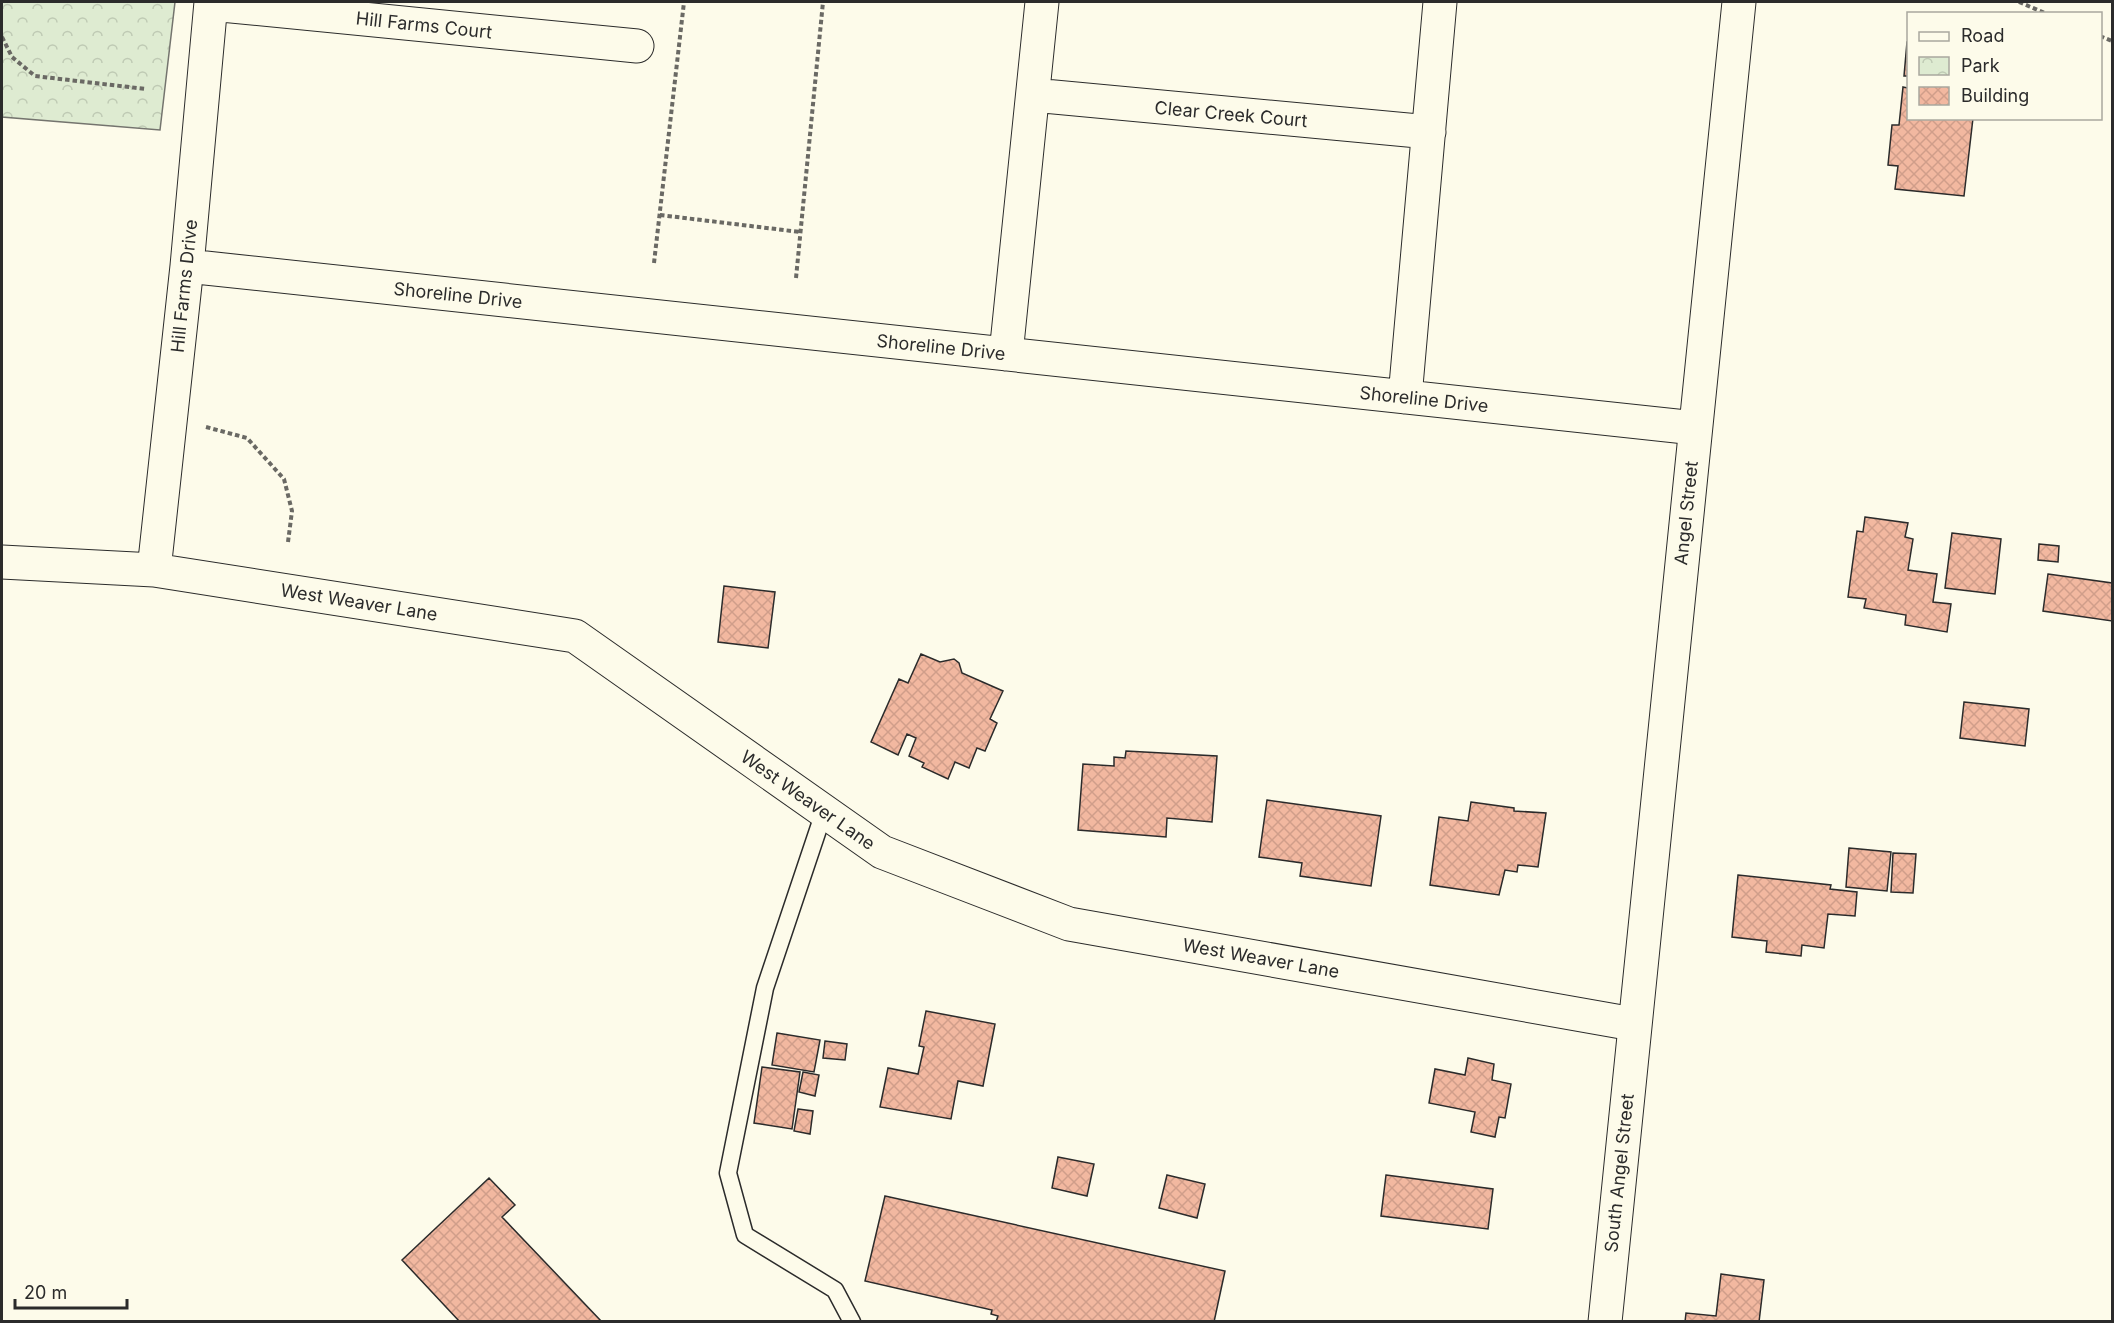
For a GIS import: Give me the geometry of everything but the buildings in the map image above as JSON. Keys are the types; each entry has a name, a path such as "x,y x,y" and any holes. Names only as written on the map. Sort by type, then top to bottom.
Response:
{"street":[{"path":"1006,354 1042,2"},
{"path":"1405,397 1440,2"},
{"name":"Angel Street","path":"1634,1024 1739,2"},
{"name":"Hill Farms Court","path":"211,3 468,16 637,46"},
{"name":"Hill Farms Drive","path":"154,570 187,266 211,3"},
{"name":"Clear Creek Court","path":"1033,95 1429,132"},
{"name":"Shoreline Drive","path":"187,266 1695,428"},
{"name":"West Weaver Lane","path":"2,562 154,570 575,636 882,852 1069,924 1634,1024"},
{"name":"South Angel Street","path":"1605,1322 1634,1024"}],"lane":[{"path":"824,812 765,988 728,1173 745,1234 835,1290 852,1322"}],"path":[{"path":"654,263 684,2"},
{"path":"796,278 823,2"},
{"path":"2019,2 2043,12"},
{"path":"2,37 12,57 36,76 146,89"},
{"path":"660,215 800,232"},
{"path":"207,427 247,438 284,479 292,511 288,542"}],"green space":[{"path":"2,2 175,2 160,130 2,117"}]}
